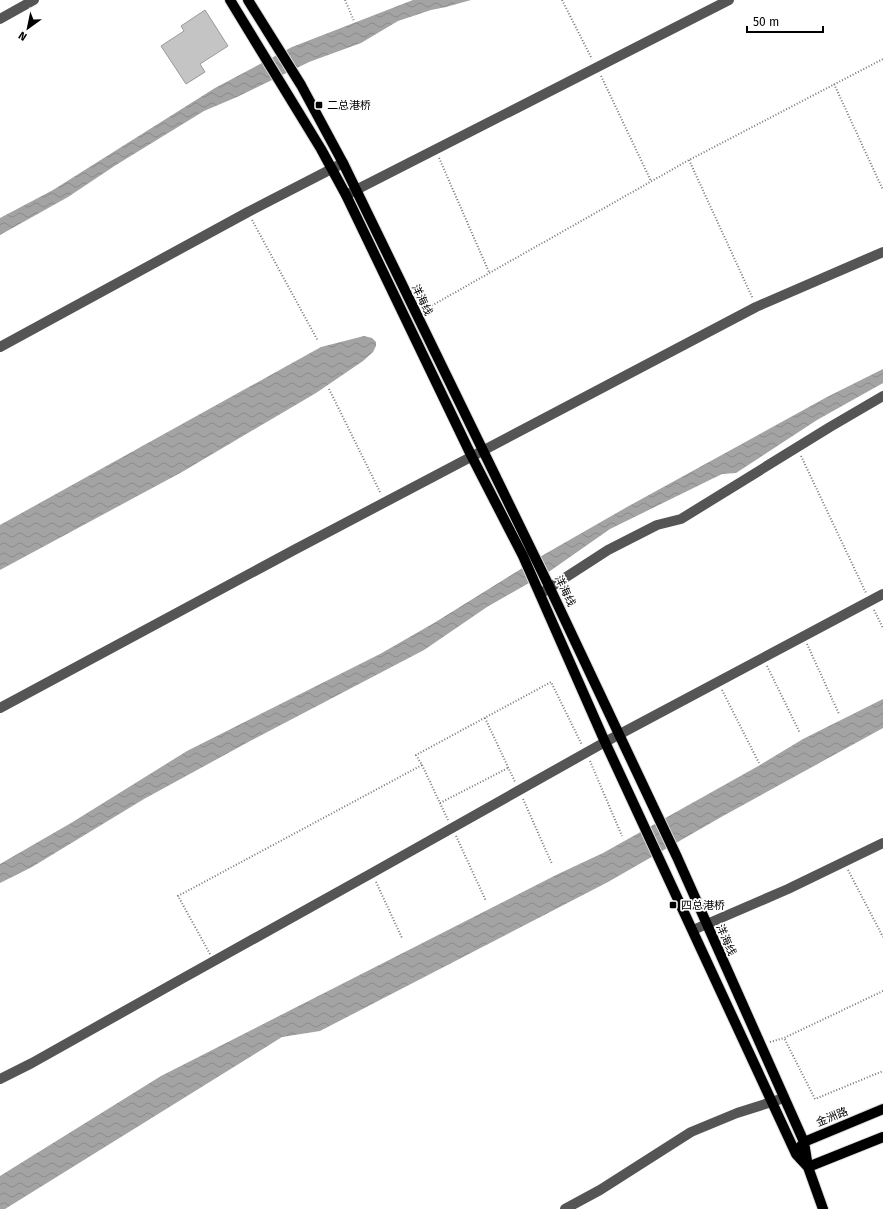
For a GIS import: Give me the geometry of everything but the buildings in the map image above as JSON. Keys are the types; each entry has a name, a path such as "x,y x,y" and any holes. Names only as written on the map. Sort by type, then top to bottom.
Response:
{"main road":[{"name":"洋海线","path":"230,0 288,95 346,195 472,457 528,555 548,585 677,857 804,1142 808,1167 823,1209"},
{"name":"洋海线","path":"248,0 301,85 343,163 483,451 528,555 538,590 605,742 796,1154 808,1167"},
{"name":"金洲路","path":"804,1142 883,1109"},
{"path":"808,1167 883,1137"},
{"path":"796,1154 804,1142"}],"street":[{"path":"0,19 34,0"},
{"path":"346,195 729,0"},
{"path":"0,347 248,212 343,163"},
{"path":"0,708 294,550 756,307 883,252"},
{"path":"538,590 608,550 657,526 681,519 883,396"},
{"path":"0,1079 32,1063 619,734 883,594"},
{"path":"693,930 788,888 883,843"},
{"path":"565,1209 600,1190 691,1132 737,1113 784,1098"}],"path":[{"path":"345,0 354,21"},
{"path":"562,0 597,67 651,182"},
{"path":"416,314 689,160 883,59"},
{"path":"834,84 883,190"},
{"path":"436,150 490,272"},
{"path":"689,160 756,307"},
{"path":"248,212 318,341"},
{"path":"329,389 385,502"},
{"path":"797,448 883,628"},
{"path":"804,636 839,714"},
{"path":"763,658 800,734"},
{"path":"718,681 759,763"},
{"path":"214,961 178,896 422,765 416,755 551,682 586,753 622,836"},
{"path":"440,803 508,768"},
{"path":"844,862 883,937"},
{"path":"372,873 402,938"},
{"path":"883,991 784,1038 815,1099 883,1072"}],"water":[{"path":"413,0 471,0 431,10 398,21 361,43 309,62 237,97 204,111 116,165 68,197 0,235 0,218 53,190 215,88 292,47"},
{"path":"364,336 372,338 376,342 373,352 363,361 316,393 182,472 0,570 0,525 321,347"},
{"path":"883,369 883,383 817,420 736,473 722,474 610,529 550,571 487,607 424,650 252,740 144,799 32,867 0,883 0,864 71,823 187,751 380,654 434,623 545,554 627,507 827,397"},
{"path":"883,699 883,728 723,816 608,882 320,1031 282,1037 5,1209 0,1209 0,1176 161,1076 556,875 603,853 760,765 803,739"}],"place":[{"name":"二总港桥","path":"319,105"},
{"name":"四总港桥","path":"673,905"}]}
